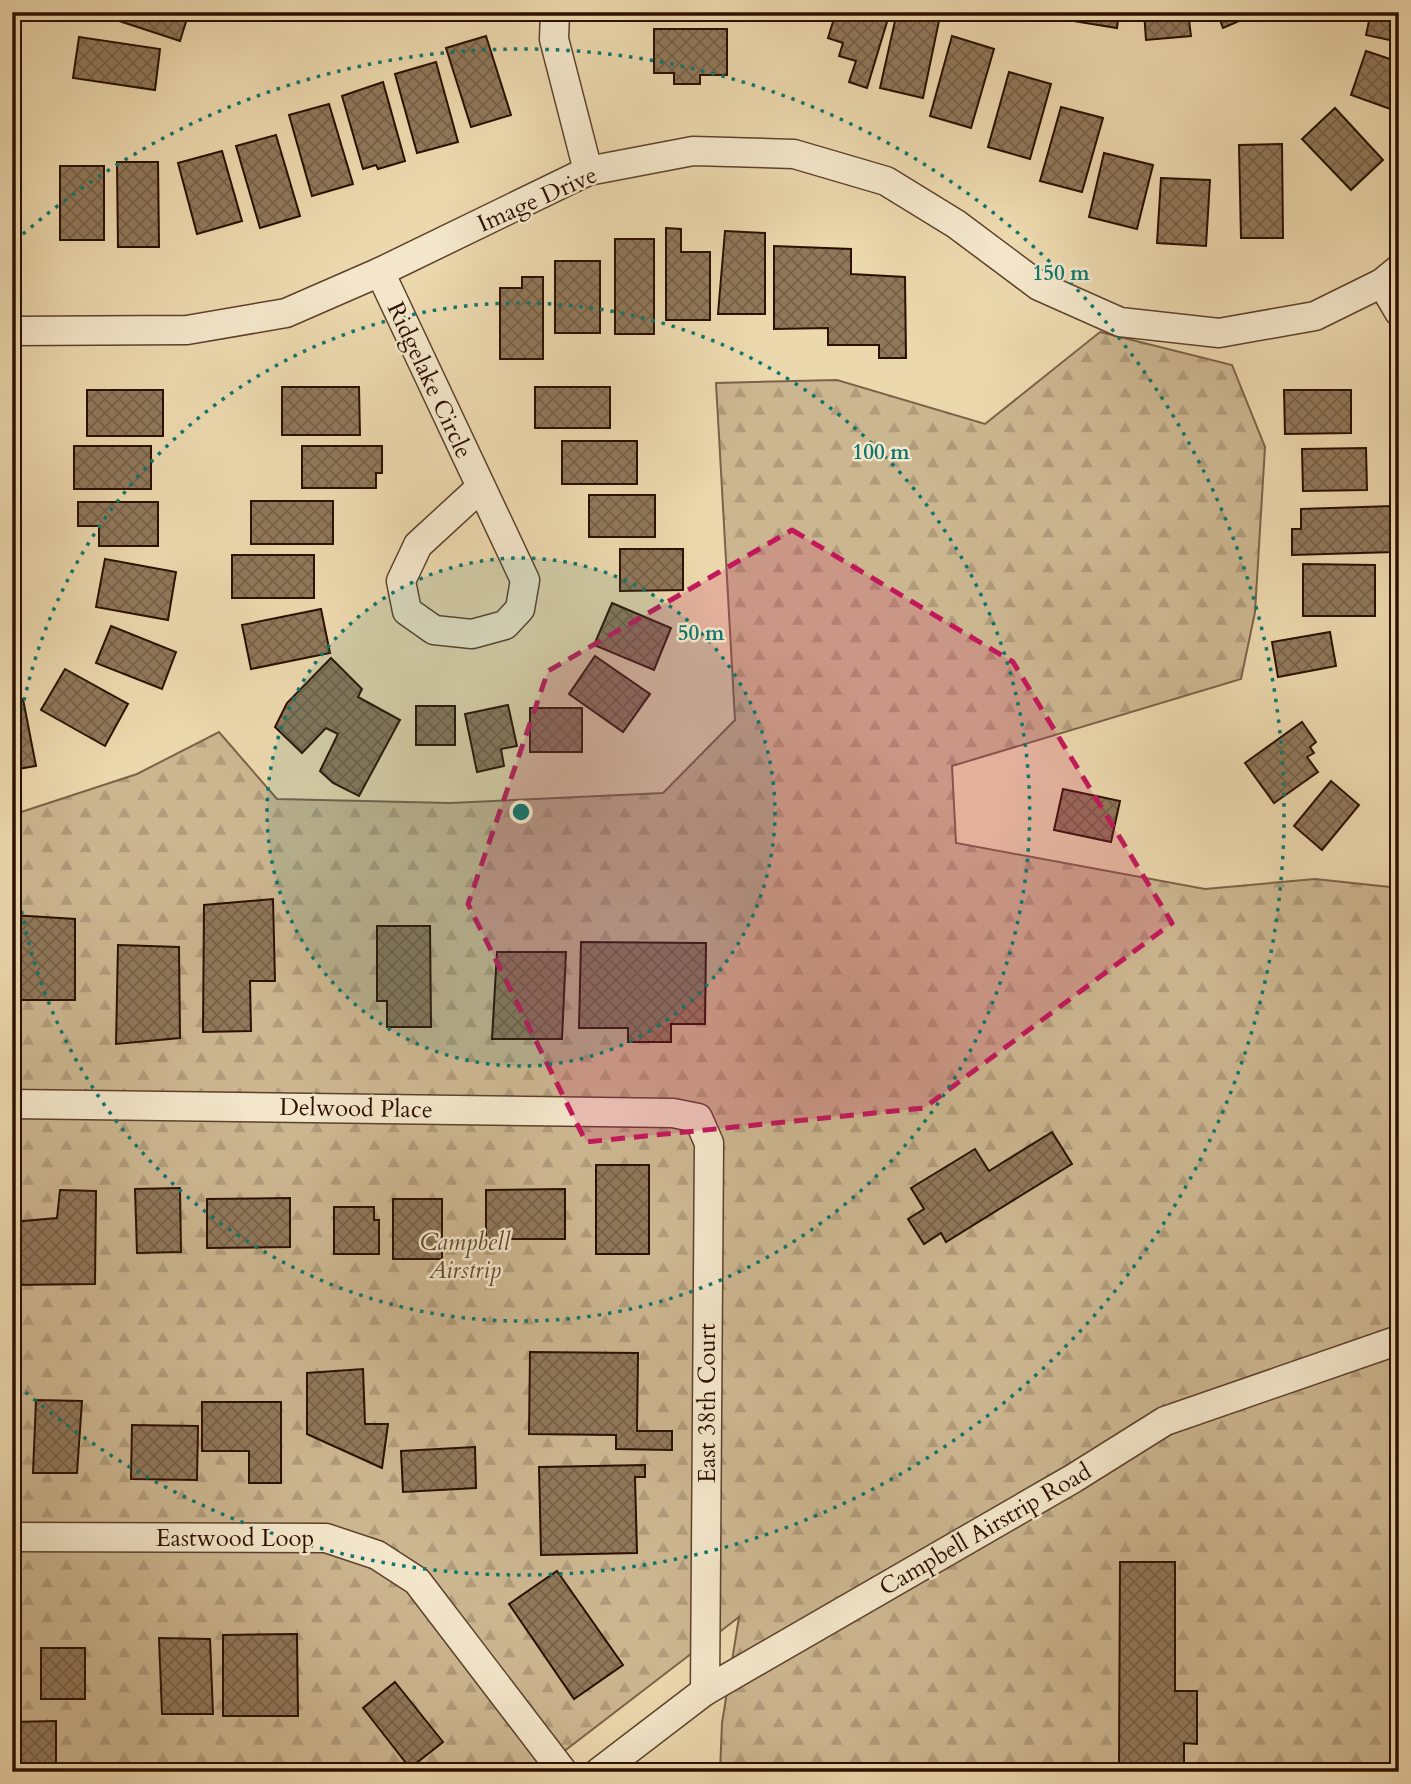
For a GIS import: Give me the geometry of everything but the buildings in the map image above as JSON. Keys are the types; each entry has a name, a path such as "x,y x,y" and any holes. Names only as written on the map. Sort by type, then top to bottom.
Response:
{"street":[{"path":"555,12 554,39 588,171"},
{"name":"Image Drive","path":"12,331 187,330 286,313 380,272 588,171 693,151 794,154 886,181 956,224 1039,286 1120,322 1219,333 1315,316 1390,276"},
{"name":"Ridgelake Circle","path":"380,272 525,580 520,609 505,625 472,634 434,630 407,611 401,580 418,545 480,488"},
{"path":"1390,276 1399,312"},
{"name":"Delwood Place","path":"12,1104 673,1113 698,1118"},
{"name":"East 38th Court","path":"698,1118 709,1143 705,1691"},
{"name":"Campbell Airstrip Road","path":"599,1772 705,1691 1074,1478 1165,1421 1399,1339"},
{"name":"Eastwood Loop","path":"12,1537 326,1538 377,1555 417,1581 562,1772"}],"highlighted area":[{"path":"792,530 1013,662 1172,923 924,1108 586,1142 468,904 548,671"}],"green space":[{"name":"Campbell Airstrip","path":"1100,332 1232,365 1265,447 1255,612 1241,679 952,766 956,843 1205,889 1315,879 1399,888 1399,1772 720,1772 722,1723 739,1617 537,1772 12,1772 12,815 137,774 219,732 277,799 450,803 663,793 735,720 716,383 837,380 985,424"}]}
